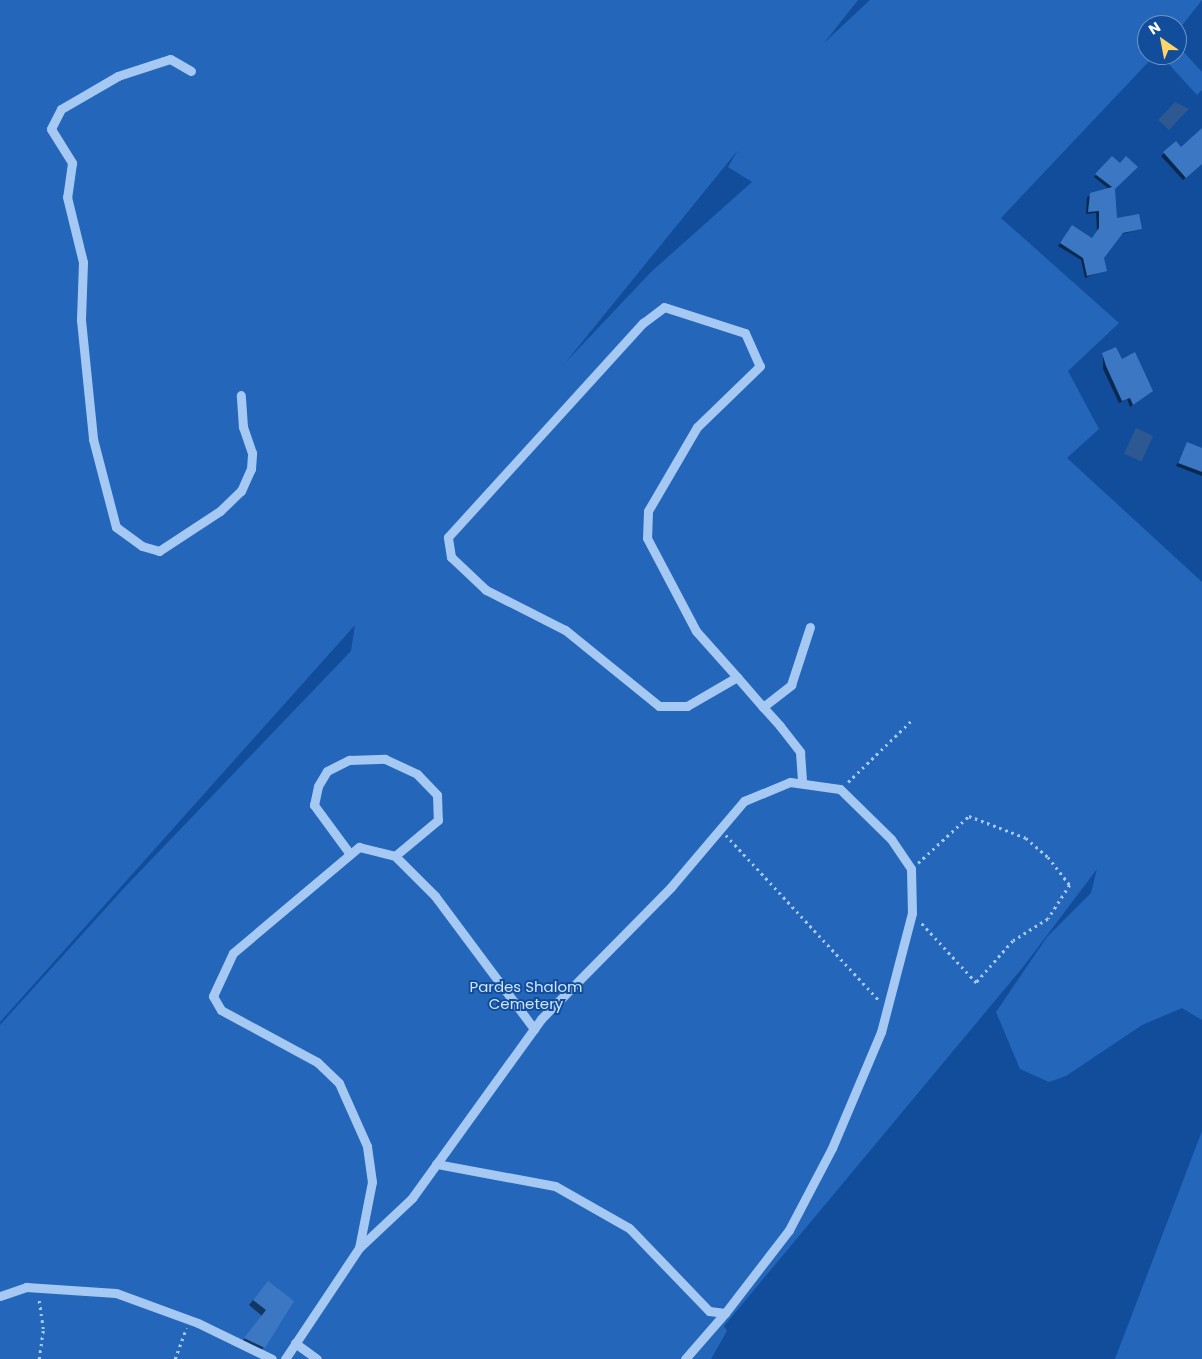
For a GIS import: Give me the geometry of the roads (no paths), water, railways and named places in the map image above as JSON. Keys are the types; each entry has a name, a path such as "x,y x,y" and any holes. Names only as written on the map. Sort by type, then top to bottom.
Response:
{"lane":[{"path":"191,71 170,59 118,76 61,109 51,129 72,162 67,197 83,262 81,320 93,439 116,527 142,546 159,551 220,511 241,491 251,469 252,452 243,428 241,395"},
{"path":"737,678 687,706 659,706 565,630 486,590 451,557 448,537 643,322 664,307 745,333 760,366 697,427 648,511 647,538 696,631 764,707 800,752 802,783"},
{"path":"764,707 791,685 810,627"},
{"path":"350,854 314,805 318,786 327,771 349,760 385,759 417,774 437,795 438,820 395,856"},
{"path":"284,1359 359,1248 412,1198 534,1029 744,801 790,782 840,789 891,839 911,869 912,913 887,1008 832,1148 789,1230 725,1312 685,1359"},
{"path":"359,1248 372,1182 367,1146 339,1083 317,1062 221,1010 214,996 233,953 359,847 395,856 435,896 534,1029"},
{"path":"436,1164 554,1186 629,1228 709,1311 725,1312"},
{"path":"0,1296 38,1287 116,1293 190,1320 272,1359"},
{"path":"295,1342 317,1359"}],"park label":[{"name":"Pardes Shalom Cemetery","path":"526,994"}]}
